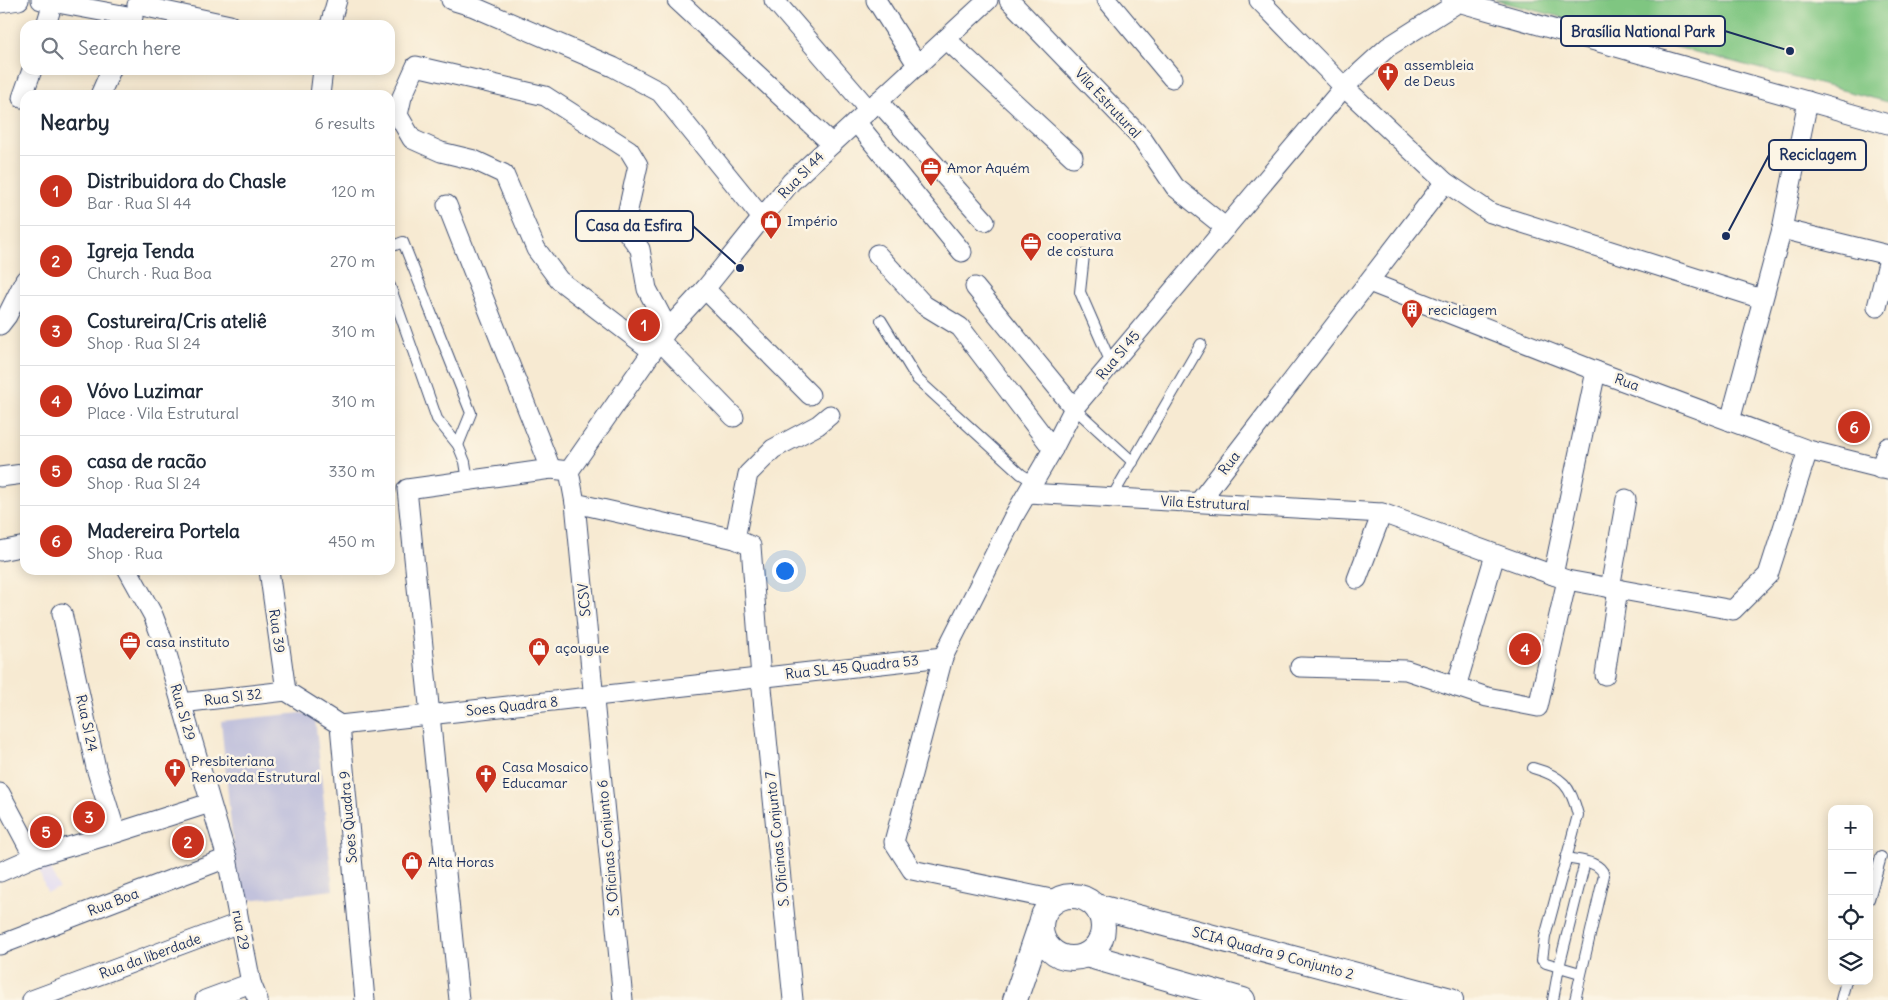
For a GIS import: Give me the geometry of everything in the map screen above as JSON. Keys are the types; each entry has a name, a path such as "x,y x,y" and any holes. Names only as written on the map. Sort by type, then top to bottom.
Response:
{"street":[{"path":"0,3 19,0"},
{"path":"331,20 337,0"},
{"path":"451,0 477,4 613,67 660,92 762,218"},
{"path":"677,0 832,144"},
{"path":"774,0 868,111 986,222"},
{"path":"876,0 918,66"},
{"name":"Rua Sl 44","path":"560,470 660,340 705,289 791,182 988,0"},
{"name":"Vila Estrutural","path":"1009,0 1141,137 1175,187 1226,228"},
{"path":"1107,0 1172,78"},
{"path":"1259,0 1344,87 1445,182 1491,213 1762,299"},
{"path":"46,20 47,1 86,4 193,20"},
{"path":"1455,1 1888,124"},
{"name":"Rua Sl 45","path":"1056,900 912,870 894,842 943,657 1004,535 1074,408 1344,87 1388,47 1455,1"},
{"path":"946,39 1073,157"},
{"path":"395,112 416,66 546,96 629,150 638,165 624,228 640,249 647,289 660,340"},
{"path":"25,90 30,75"},
{"path":"102,90 109,75"},
{"path":"321,90 322,75"},
{"path":"1730,421 1782,229 1808,101"},
{"path":"868,111 962,252"},
{"path":"395,115 412,140 441,152 474,160 504,174 536,249 559,280 660,340 734,417"},
{"name":"Rua","path":"1200,502 1445,182"},
{"name":"SCSV","path":"447,205 575,504 594,696"},
{"path":"1782,229 1888,255"},
{"path":"877,254 924,306 960,326 1053,449"},
{"path":"1876,307 1888,263"},
{"name":"Rua","path":"1369,282 1808,450 1884,470"},
{"path":"975,287 1074,408"},
{"path":"705,289 810,395"},
{"path":"0,325 7,316 20,290"},
{"path":"1300,667 1406,670 1487,697 1538,707 1596,370"},
{"path":"575,504 734,539 748,474 773,449 818,425 830,416"},
{"path":"1884,470 1888,447"},
{"name":"Vila Estrutural","path":"1031,487 1112,498 1382,513 1560,578 1733,610 1768,575 1808,450"},
{"path":"459,1000 407,490 560,470"},
{"path":"0,477 20,474"},
{"path":"1605,675 1626,499"},
{"path":"1357,579 1382,513"},
{"name":"S. Oficinas Conjunto 7","path":"734,539 751,546 760,678 793,1000"},
{"path":"0,551 20,547"},
{"path":"1456,687 1495,555"},
{"name":"Rua Sl 29","path":"131,575 153,615 227,858"},
{"name":"Rua 39","path":"270,575 286,691"},
{"name":"Rua Sl 24","path":"62,613 96,768 116,833"},
{"name":"Rua SL 45 Quadra 53","path":"594,696 943,657"},
{"path":"286,691 340,725 431,715"},
{"name":"Rua Sl 32","path":"181,703 286,691"},
{"name":"Soes Quadra 8","path":"431,715 594,696"},
{"name":"S. Oficinas Conjunto 6","path":"594,696 623,1000"},
{"name":"Soes Quadra 9","path":"340,725 364,1000"},
{"path":"0,793 34,857"},
{"path":"0,872 34,857 210,803"},
{"name":"rua 29","path":"227,858 254,992"},
{"name":"Rua Boa","path":"0,945 227,858"},
{"path":"1066,896 1077,896 1087,899 1096,906 1102,919 1103,933 1097,946 1077,957 1040,966 1018,992 1045,911 1056,900 1066,896"},
{"name":"SCIA Quadra 9 Conjunto 2","path":"1096,906 1451,1000"},
{"name":"Rua da liberdade","path":"32,1000 240,923"},
{"path":"1040,926 1042,937 1047,947 1056,955 1077,957 1243,1000"},
{"path":"205,1000 254,992"}],"lane":[{"path":"395,245 403,242 471,413 458,444"},
{"path":"1084,255 1080,292 1111,363"},
{"path":"395,300 437,419 458,444 465,462 468,481"},
{"path":"881,320 917,379 1021,474 1031,487"},
{"path":"1112,498 1201,344"},
{"path":"1074,408 1133,462"},
{"path":"1533,768 1552,773 1566,785 1575,802 1578,815 1542,960 1546,963 1580,973"},
{"path":"1870,895 1881,857"},
{"path":"1566,858 1598,865 1604,875 1575,1000"},
{"path":"1554,1000 1559,967 1585,862"},
{"path":"1841,1000 1845,985"}],"shaded area":[{"path":"302,713 315,718 333,890 249,900 236,877 221,721"},
{"path":"49,864 59,888 47,892 38,868"}],"green space":[{"path":"1495,0 1888,0 1888,102"}],"place":[{"name":"Brasília National Park","path":"1790,51"},
{"name":"assembleia de Deus","path":"1388,92"},
{"name":"Amor Aquém","path":"931,187"},
{"name":"Reciclagem","path":"1726,236"},
{"name":"Império","path":"771,240"},
{"name":"cooperativa de costura","path":"1031,262"},
{"name":"Casa da Esfira","path":"740,268"},
{"name":"Distribuidora do Chasle","path":"644,325"},
{"name":"reciclagem","path":"1412,329"},
{"name":"Madereira Portela","path":"1854,427"},
{"name":"Vóvo Luzimar","path":"1525,649"},
{"name":"casa instituto","path":"130,661"},
{"name":"açougue","path":"539,667"},
{"name":"Presbiteriana Renovada Estrutural","path":"175,788"},
{"name":"Casa Mosaico Educamar","path":"486,794"},
{"name":"Costureira/Cris ateliê","path":"89,817"},
{"name":"casa de racão","path":"46,832"},
{"name":"Igreja Tenda","path":"188,842"},
{"name":"Alta Horas","path":"412,881"}]}
